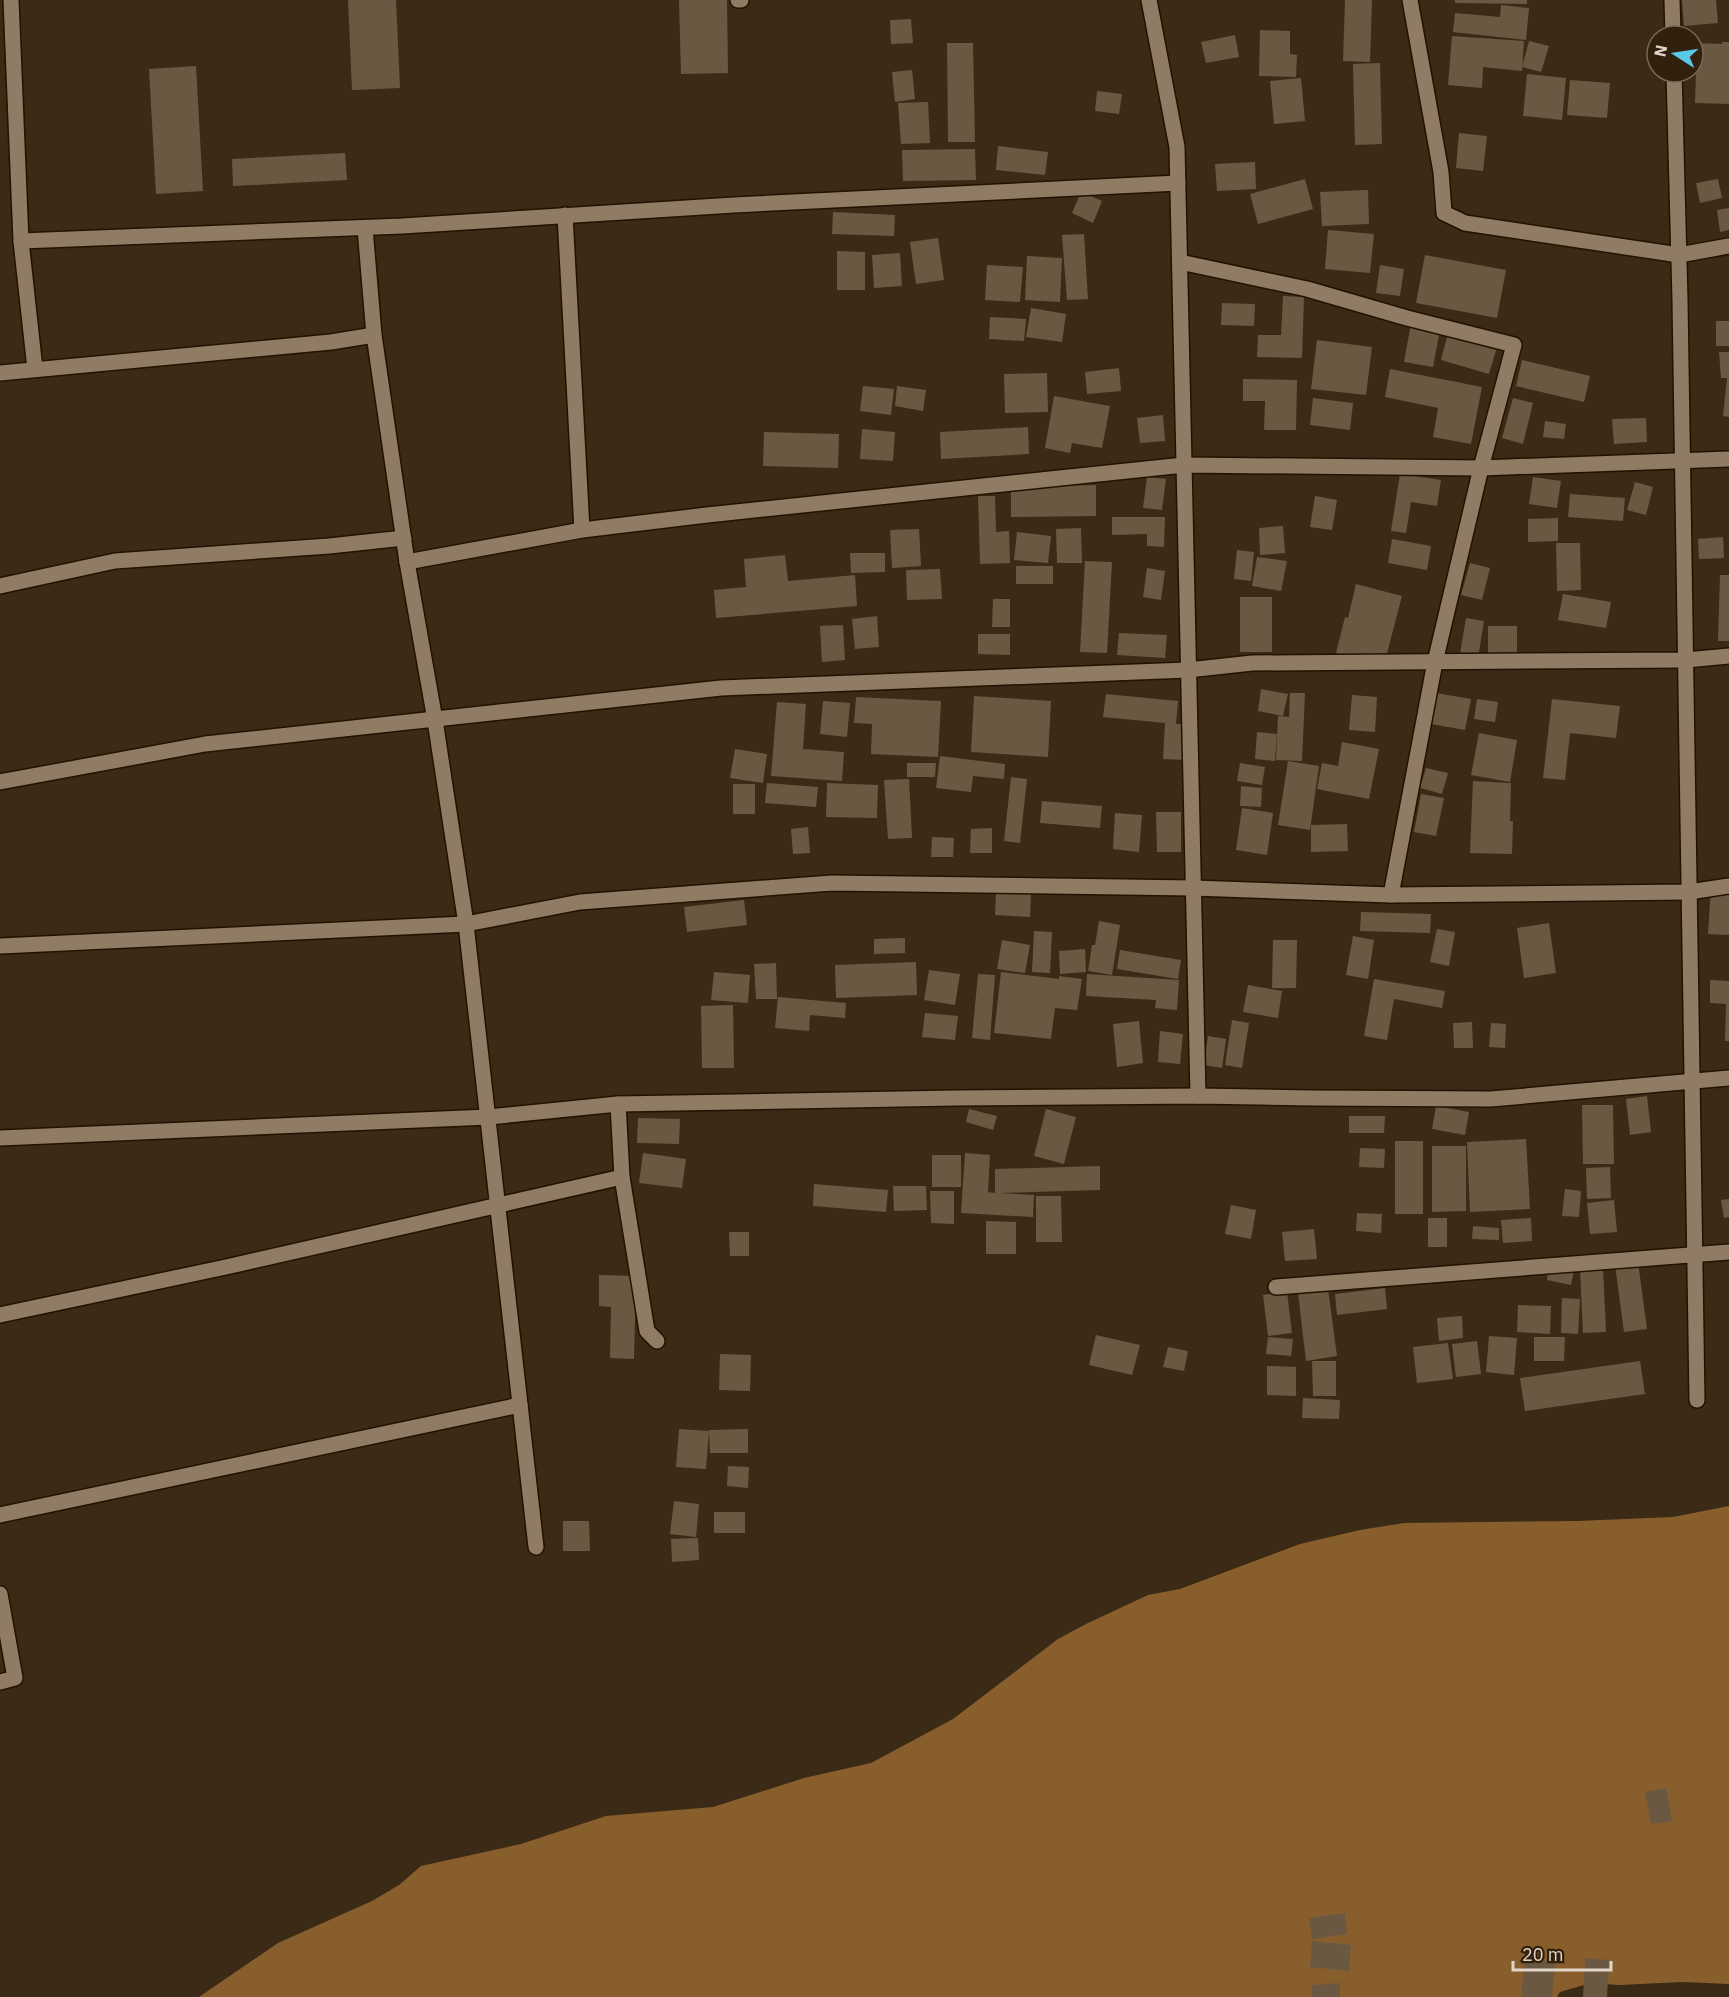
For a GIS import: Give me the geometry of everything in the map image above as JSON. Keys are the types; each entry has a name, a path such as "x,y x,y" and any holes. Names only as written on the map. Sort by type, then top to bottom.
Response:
{"street":[{"path":"11,0 21,241 35,369"},
{"path":"1149,0 1177,147 1198,1096"},
{"path":"1410,0 1441,172 1444,213 1465,223 1679,255 1729,246"},
{"path":"1672,0 1673,24"},
{"path":"1674,84 1683,461 1697,1400"},
{"path":"21,241 365,228 565,215 1178,183"},
{"path":"565,215 582,531"},
{"path":"365,228 374,335 407,562 435,720 466,924 536,1547"},
{"path":"1180,262 1307,289 1407,318 1514,345 1481,468 1435,662 1391,895"},
{"path":"0,373 331,342 374,335"},
{"path":"407,562 582,531 707,515 1184,465 1481,468 1729,459"},
{"path":"0,586 115,561 329,546 404,538"},
{"path":"0,782 205,744 721,688 1188,670 1252,663 1686,660 1729,656"},
{"path":"0,946 466,924 580,902 832,883 1193,888 1391,895 1689,892 1729,886"},
{"path":"0,1138 489,1117 618,1104 1198,1096 1491,1099 1729,1078"},
{"path":"618,1104 622,1177 647,1331 657,1341"},
{"path":"0,1315 622,1177"},
{"path":"1276,1287 1729,1252"},
{"path":"0,1515 520,1405"},
{"path":"0,1594 15,1678 0,1682"}],"shaded area":[{"path":"1729,1506 1729,1984 1591,1983 1560,1992 1557,1997 199,1997 278,1943 372,1901 399,1885 421,1866 521,1844 606,1816 713,1807 804,1778 871,1763 953,1719 1058,1639 1086,1624 1148,1595 1180,1589 1300,1544 1360,1530 1404,1523 1577,1521 1673,1517"}],"building":[{"path":"348,0 396,0 400,88 352,90"},
{"path":"679,0 727,0 728,73 681,74"},
{"path":"1345,0 1372,0 1370,62 1343,61"},
{"path":"1455,0 1527,0 1527,4 1455,3"},
{"path":"1682,0 1716,0 1718,23 1684,24"},
{"path":"1501,5 1529,8 1526,40 1453,32 1455,13 1500,17"},
{"path":"911,19 913,43 891,44 890,20"},
{"path":"1260,30 1290,31 1290,54 1297,55 1296,77 1259,76"},
{"path":"1235,35 1239,57 1206,63 1201,42"},
{"path":"1452,36 1524,41 1522,71 1483,67 1482,88 1448,85"},
{"path":"1529,41 1549,46 1541,72 1522,67"},
{"path":"1722,42 1729,42 1729,104 1695,103 1696,84 1705,84 1705,43 1722,44"},
{"path":"947,43 973,43 975,142 948,142"},
{"path":"1380,63 1382,144 1355,145 1353,64"},
{"path":"196,66 203,191 156,194 149,69"},
{"path":"912,70 915,99 895,102 892,72"},
{"path":"1527,74 1566,78 1562,120 1523,116"},
{"path":"1301,78 1305,121 1274,124 1270,81"},
{"path":"1570,80 1610,83 1607,118 1567,115"},
{"path":"1097,91 1122,94 1119,114 1095,111"},
{"path":"928,102 930,143 901,144 898,103"},
{"path":"1459,133 1487,136 1483,171 1456,168"},
{"path":"998,146 1048,152 1045,175 996,170"},
{"path":"975,149 976,180 903,181 902,150"},
{"path":"345,153 347,180 233,186 232,159"},
{"path":"1255,162 1256,189 1217,191 1215,164"},
{"path":"1305,179 1313,209 1258,224 1250,194"},
{"path":"1718,179 1722,198 1700,203 1696,183"},
{"path":"1368,190 1369,224 1322,226 1320,192"},
{"path":"1081,192 1102,201 1093,223 1072,213"},
{"path":"1729,208 1729,230 1720,232 1717,210"},
{"path":"833,212 895,215 894,236 832,234"},
{"path":"1328,230 1374,234 1370,273 1325,269"},
{"path":"1084,234 1088,299 1067,300 1062,235"},
{"path":"938,238 944,280 916,284 910,242"},
{"path":"837,251 865,252 865,290 837,290"},
{"path":"900,253 902,286 874,288 872,255"},
{"path":"1425,255 1506,270 1497,318 1416,303"},
{"path":"1027,256 1062,258 1060,302 1025,300"},
{"path":"987,265 1023,267 1020,302 985,300"},
{"path":"1380,265 1404,269 1400,296 1376,293"},
{"path":"1283,296 1304,297 1302,358 1257,357 1258,335 1281,335"},
{"path":"1222,303 1255,304 1254,326 1221,325"},
{"path":"1031,308 1066,314 1062,342 1026,337"},
{"path":"990,317 1026,319 1024,341 989,339"},
{"path":"1716,321 1729,321 1729,346 1716,346"},
{"path":"1411,324 1440,330 1433,367 1404,362"},
{"path":"1448,333 1497,347 1489,374 1441,360"},
{"path":"1317,340 1372,347 1366,395 1311,389"},
{"path":"1719,352 1729,352 1729,417 1723,416 1727,378 1721,378"},
{"path":"1522,360 1590,376 1584,402 1516,386"},
{"path":"1119,368 1121,391 1087,394 1085,372"},
{"path":"1390,369 1482,387 1471,444 1433,437 1438,408 1385,397"},
{"path":"1047,373 1048,412 1005,413 1004,374"},
{"path":"1243,379 1297,380 1296,430 1264,430 1265,401 1243,401"},
{"path":"863,386 894,389 891,415 860,411"},
{"path":"897,386 926,390 923,411 895,406"},
{"path":"1054,396 1110,406 1102,448 1072,443 1070,453 1045,448"},
{"path":"1313,398 1353,403 1350,430 1310,425"},
{"path":"1513,398 1533,403 1523,444 1502,438"},
{"path":"1163,415 1165,441 1140,443 1137,418"},
{"path":"1646,418 1647,442 1614,444 1612,419"},
{"path":"1545,421 1566,424 1564,439 1543,437"},
{"path":"1028,427 1029,454 941,459 940,432"},
{"path":"862,429 895,432 893,461 860,459"},
{"path":"764,432 839,434 838,468 763,466"},
{"path":"1400,474 1441,480 1437,506 1411,502 1406,533 1391,531"},
{"path":"1147,477 1166,479 1162,510 1143,508"},
{"path":"1533,477 1561,481 1557,508 1529,504"},
{"path":"1635,482 1653,487 1646,515 1627,510"},
{"path":"1096,485 1096,516 1011,517 1011,487"},
{"path":"1570,494 1625,498 1623,521 1568,517"},
{"path":"978,496 995,496 996,532 1009,531 1010,563 980,564"},
{"path":"1315,496 1337,500 1332,530 1310,527"},
{"path":"1112,517 1165,517 1164,547 1147,546 1147,534 1112,535"},
{"path":"1558,518 1558,541 1528,542 1528,519"},
{"path":"1283,526 1285,553 1260,555 1259,528"},
{"path":"1081,528 1082,563 1057,563 1056,529"},
{"path":"919,529 921,566 892,568 890,530"},
{"path":"1017,532 1051,536 1048,563 1014,560"},
{"path":"1723,537 1724,558 1699,559 1698,539"},
{"path":"1392,539 1431,546 1427,570 1388,563"},
{"path":"1556,543 1580,543 1581,590 1557,591"},
{"path":"1237,550 1254,552 1251,581 1234,579"},
{"path":"850,553 885,553 885,572 851,573"},
{"path":"785,555 788,581 855,575 857,606 716,618 714,590 746,587 744,559"},
{"path":"1257,557 1287,561 1281,591 1252,586"},
{"path":"1085,561 1112,562 1107,653 1080,652"},
{"path":"1470,563 1490,568 1482,600 1461,595"},
{"path":"1016,566 1053,566 1053,584 1016,584"},
{"path":"1147,568 1165,571 1161,600 1143,597"},
{"path":"940,569 942,599 907,600 906,570"},
{"path":"1720,575 1729,575 1729,641 1718,641"},
{"path":"1356,584 1402,596 1384,665 1336,653"},
{"path":"1563,594 1611,602 1606,628 1558,620"},
{"path":"1240,597 1272,597 1272,652 1240,652"},
{"path":"993,599 1010,599 1010,627 992,627"},
{"path":"877,616 879,647 855,649 852,619"},
{"path":"1466,618 1484,621 1478,658 1460,654"},
{"path":"843,625 845,660 822,662 820,626"},
{"path":"1488,626 1517,626 1517,660 1488,660"},
{"path":"1119,633 1167,635 1165,658 1117,655"},
{"path":"978,634 1010,634 1010,655 978,654"},
{"path":"1261,689 1288,694 1283,716 1258,711"},
{"path":"1290,693 1305,693 1302,761 1276,760 1278,716 1289,717"},
{"path":"1436,693 1471,699 1465,730 1431,724"},
{"path":"1106,694 1178,701 1176,724 1187,724 1186,760 1163,759 1165,723 1103,717"},
{"path":"1352,695 1377,697 1375,732 1349,730"},
{"path":"974,696 1051,701 1048,757 971,752"},
{"path":"856,697 941,701 938,757 871,754 872,724 854,723"},
{"path":"1477,699 1498,702 1495,722 1474,719"},
{"path":"1552,699 1620,706 1616,738 1570,733 1565,780 1543,778"},
{"path":"823,701 850,703 847,737 820,734"},
{"path":"777,702 806,704 803,749 844,752 842,781 771,776"},
{"path":"1257,732 1277,734 1275,761 1255,759"},
{"path":"1479,733 1517,740 1510,782 1471,775"},
{"path":"1342,742 1379,749 1369,799 1317,789 1322,763 1338,766"},
{"path":"735,749 767,754 763,783 730,778"},
{"path":"940,756 1005,764 1004,779 973,776 971,792 936,788"},
{"path":"1288,761 1319,766 1310,830 1278,825"},
{"path":"907,763 936,763 935,777 907,777"},
{"path":"1240,763 1265,767 1262,785 1237,781"},
{"path":"1426,768 1448,773 1442,794 1420,788"},
{"path":"1011,777 1027,779 1020,843 1004,841"},
{"path":"909,779 912,838 888,839 884,780"},
{"path":"1473,781 1511,783 1512,854 1470,853"},
{"path":"767,783 818,787 816,807 765,803"},
{"path":"827,783 878,785 877,818 826,817"},
{"path":"733,784 755,784 755,814 733,814"},
{"path":"1241,786 1262,788 1261,807 1240,806"},
{"path":"1421,794 1444,798 1436,836 1414,832"},
{"path":"1042,801 1102,806 1100,828 1040,823"},
{"path":"1242,808 1273,813 1267,855 1236,850"},
{"path":"1156,812 1181,812 1181,852 1157,852"},
{"path":"1115,813 1142,815 1139,852 1113,849"},
{"path":"1347,824 1348,851 1311,852 1311,825"},
{"path":"808,827 810,853 793,854 791,829"},
{"path":"992,828 992,853 970,853 971,829"},
{"path":"932,837 954,838 953,857 931,857"},
{"path":"1711,888 1729,889 1729,935 1708,934"},
{"path":"996,893 1031,894 1030,917 995,915"},
{"path":"744,900 747,925 687,932 684,907"},
{"path":"1361,912 1431,914 1430,933 1360,931"},
{"path":"1099,921 1120,925 1112,975 1088,971"},
{"path":"1549,923 1556,973 1524,978 1517,928"},
{"path":"1437,929 1455,932 1449,966 1430,962"},
{"path":"1034,931 1052,932 1050,973 1032,972"},
{"path":"1353,936 1374,940 1368,979 1346,975"},
{"path":"905,938 905,953 874,954 874,939"},
{"path":"1002,940 1030,945 1025,973 997,969"},
{"path":"1273,940 1297,940 1296,988 1272,988"},
{"path":"1085,949 1086,972 1060,974 1059,951"},
{"path":"1120,950 1181,960 1178,979 1117,969"},
{"path":"916,962 917,995 836,998 835,965"},
{"path":"776,963 777,999 756,999 754,964"},
{"path":"929,970 960,974 955,1005 924,1000"},
{"path":"714,972 750,975 748,1003 711,1000"},
{"path":"1001,972 1059,979 1059,976 1082,979 1077,1010 1055,1008 1051,1039 994,1033"},
{"path":"978,974 995,975 990,1040 972,1038"},
{"path":"1087,974 1179,980 1177,1010 1155,1008 1156,1000 1086,996"},
{"path":"1374,979 1445,991 1442,1008 1394,999 1387,1040 1364,1036"},
{"path":"1710,980 1729,981 1729,1041 1725,1041 1726,1004 1710,1003"},
{"path":"1248,985 1282,991 1278,1018 1243,1012"},
{"path":"778,997 846,1003 845,1018 810,1015 809,1031 775,1028"},
{"path":"733,1005 734,1068 702,1068 701,1006"},
{"path":"925,1013 958,1016 955,1040 922,1037"},
{"path":"1232,1020 1249,1023 1242,1068 1225,1065"},
{"path":"1139,1021 1143,1063 1117,1067 1113,1024"},
{"path":"1472,1022 1473,1048 1454,1048 1453,1023"},
{"path":"1491,1023 1506,1024 1505,1048 1489,1047"},
{"path":"1160,1031 1183,1034 1180,1064 1158,1062"},
{"path":"1208,1036 1226,1039 1222,1068 1204,1065"},
{"path":"1647,1096 1651,1132 1630,1135 1626,1099"},
{"path":"1582,1105 1613,1105 1614,1164 1583,1164"},
{"path":"1436,1106 1469,1112 1465,1135 1432,1129"},
{"path":"969,1109 997,1116 993,1130 966,1122"},
{"path":"1046,1109 1076,1117 1064,1164 1034,1156"},
{"path":"1349,1116 1385,1116 1384,1133 1349,1133"},
{"path":"638,1118 680,1119 679,1144 637,1143"},
{"path":"1526,1139 1530,1209 1470,1212 1467,1142"},
{"path":"1395,1141 1423,1141 1423,1214 1395,1214"},
{"path":"1432,1146 1466,1146 1466,1211 1432,1212"},
{"path":"1360,1148 1385,1149 1384,1168 1359,1167"},
{"path":"643,1153 686,1159 682,1188 639,1183"},
{"path":"965,1153 990,1155 988,1192 995,1193 995,1169 1100,1166 1100,1190 999,1193 1034,1195 1033,1217 961,1213"},
{"path":"932,1155 961,1155 961,1187 932,1187"},
{"path":"1610,1167 1611,1198 1587,1199 1586,1168"},
{"path":"814,1184 888,1190 886,1212 813,1206"},
{"path":"893,1186 926,1186 927,1210 894,1211"},
{"path":"1565,1189 1581,1191 1579,1217 1562,1216"},
{"path":"930,1191 954,1191 954,1224 931,1223"},
{"path":"1036,1196 1061,1196 1062,1242 1036,1242"},
{"path":"1729,1199 1729,1217 1724,1218 1721,1200"},
{"path":"1614,1200 1617,1232 1590,1234 1587,1203"},
{"path":"1231,1205 1256,1210 1251,1239 1225,1234"},
{"path":"1357,1213 1382,1214 1381,1233 1356,1231"},
{"path":"1428,1218 1447,1218 1447,1247 1428,1247"},
{"path":"1531,1218 1532,1241 1503,1243 1501,1220"},
{"path":"986,1221 1016,1222 1016,1254 986,1254"},
{"path":"1473,1226 1499,1228 1499,1240 1472,1239"},
{"path":"1314,1229 1317,1259 1285,1261 1282,1232"},
{"path":"729,1232 749,1232 749,1256 730,1256"},
{"path":"1638,1262 1647,1329 1624,1332 1615,1265"},
{"path":"1549,1266 1574,1270 1571,1285 1547,1280"},
{"path":"1603,1267 1606,1332 1583,1333 1580,1268"},
{"path":"599,1275 636,1276 634,1359 610,1358 611,1307 599,1306"},
{"path":"1385,1288 1387,1309 1337,1315 1335,1294"},
{"path":"1328,1289 1337,1356 1306,1361 1298,1293"},
{"path":"1287,1292 1292,1333 1268,1336 1263,1295"},
{"path":"1562,1298 1580,1299 1578,1334 1561,1333"},
{"path":"1518,1305 1551,1306 1550,1334 1517,1332"},
{"path":"1462,1316 1463,1338 1439,1341 1437,1318"},
{"path":"1096,1335 1140,1345 1132,1375 1089,1365"},
{"path":"1489,1336 1517,1338 1514,1375 1486,1372"},
{"path":"1268,1337 1293,1339 1291,1356 1266,1354"},
{"path":"1534,1337 1565,1337 1564,1361 1534,1361"},
{"path":"1477,1341 1481,1374 1456,1377 1452,1344"},
{"path":"1448,1343 1453,1379 1417,1383 1413,1347"},
{"path":"1168,1347 1188,1351 1184,1371 1163,1367"},
{"path":"720,1354 751,1355 750,1391 719,1390"},
{"path":"1312,1361 1336,1361 1336,1396 1313,1396"},
{"path":"1640,1361 1645,1394 1525,1411 1520,1378"},
{"path":"1267,1366 1296,1367 1296,1396 1267,1395"},
{"path":"1303,1398 1340,1400 1339,1419 1302,1418"},
{"path":"679,1429 709,1431 706,1469 676,1467"},
{"path":"748,1429 748,1453 710,1453 709,1430"},
{"path":"728,1466 749,1467 748,1488 727,1486"},
{"path":"674,1501 699,1504 696,1537 670,1534"},
{"path":"714,1512 745,1512 745,1533 714,1533"},
{"path":"563,1521 589,1521 590,1551 563,1551"},
{"path":"698,1538 699,1560 672,1562 671,1539"},
{"path":"1666,1788 1672,1821 1651,1824 1645,1792"},
{"path":"1345,1913 1347,1934 1312,1939 1309,1918"},
{"path":"1312,1941 1351,1945 1349,1971 1310,1967"},
{"path":"1525,1958 1555,1962 1552,1997 1521,1997"},
{"path":"1585,1958 1609,1960 1607,1997 1583,1997"},
{"path":"1340,1983 1340,1997 1312,1997 1312,1985"}]}
